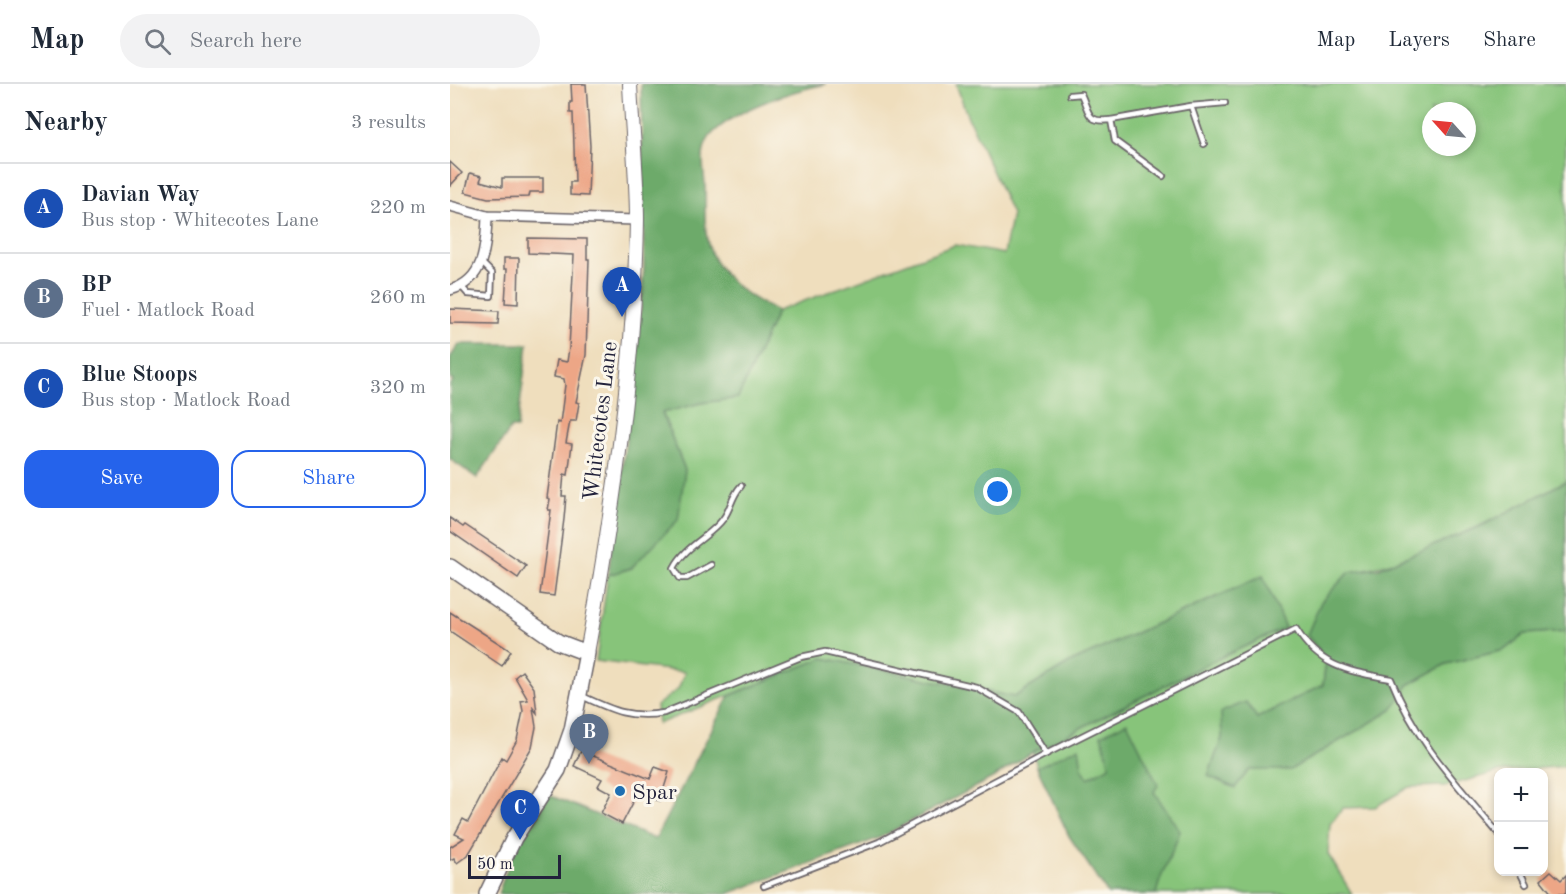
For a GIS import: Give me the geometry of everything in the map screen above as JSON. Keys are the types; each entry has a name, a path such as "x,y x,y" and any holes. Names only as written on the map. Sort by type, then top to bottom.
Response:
{"main road":[{"path":"450,567 558,642 587,653 572,730 558,770 514,838 487,894"}],"street":[{"name":"Whitecotes Lane","path":"587,653 610,507 628,360 637,220 630,84"},
{"path":"450,206 487,216 637,220"},
{"path":"450,290 460,286 476,274 482,263 486,248 487,216"}],"lane":[{"path":"1070,95 1081,94 1091,117 1096,121 1225,103"},
{"path":"1191,106 1204,144"},
{"path":"1111,120 1114,141 1163,176"},
{"path":"460,286 468,294 491,296 492,273 482,263"},
{"path":"711,565 687,578 680,578 674,568 685,553 723,520 731,498 741,486"},
{"path":"764,886 879,842 1046,754 1296,629 1308,648 1322,658 1350,671 1391,679 1403,710 1425,744 1455,786 1494,829"},
{"path":"580,695 610,709 641,717 653,715 664,713 801,657 825,652 976,687 1018,712 1046,754"},
{"path":"1522,876 1526,884"}],"green space":[{"path":"641,84 826,84 782,96 752,108 725,123 709,137 706,143 703,163 705,224 709,247 720,268 736,286 777,311 738,398 701,403 662,413 685,470 678,520 631,568 608,575 637,357 644,267"},
{"path":"956,84 1566,84 1566,481 1432,548 1376,567 1349,572 1326,659 1323,685 1222,738 1208,776 1266,768 1290,770 1392,710 1408,685 1446,664 1504,650 1525,634 1566,631 1566,766 1494,768 1494,773 1446,786 1409,787 1375,807 1343,808 1330,824 1328,854 1352,894 1108,894 1069,836 1037,767 1033,752 1213,661 1285,628 1263,576 1071,662 1014,697 823,658 658,724 656,706 678,689 685,672 596,661 608,575 632,568 685,470 662,412 738,398 777,311 955,245 1004,254 1012,214 967,115"},
{"path":"459,344 528,344 517,428 511,428 477,478 450,459 450,385 453,381 450,379 450,358"},
{"path":"1566,481 1566,631 1525,634 1504,650 1446,664 1408,685 1392,710 1290,770 1249,770 1235,788 1208,776 1222,738 1221,712 1246,702 1257,718 1323,685 1326,659 1307,635 1321,602 1349,572 1379,568 1483,525"},
{"path":"1263,576 1285,628 1213,661 1033,752 996,776 879,838 727,894 498,894 513,852 549,795 655,839 729,696 823,658 1014,697 1071,662"},
{"path":"1127,722 1158,785 1154,792 1180,831 1156,894 1108,894 1069,836 1037,767 1079,747 1082,768 1088,778 1110,766 1101,735"}],"building":[{"path":"571,84 586,84 590,146 588,196 570,195 570,182 575,182 573,113 570,113"},
{"path":"450,162 462,173 450,186"},
{"path":"470,173 482,176 480,181 502,187 502,178 543,178 543,192 530,192 529,197 488,198 465,192"},
{"path":"528,238 587,239 587,259 589,259 586,355 576,402 579,403 576,421 570,421 566,443 572,444 568,475 564,474 562,496 566,496 554,596 540,594 551,510 548,510 550,499 547,498 557,422 560,423 565,385 564,379 554,377 557,360 567,362 574,255 528,253"},
{"path":"504,258 519,258 518,304 505,303 507,269 504,269"},
{"path":"450,309 499,311 498,324 450,323"},
{"path":"450,518 463,527 465,525 526,566 518,578 450,531"},
{"path":"450,612 511,651 502,666 450,631"},
{"path":"522,671 534,688 537,713 533,708 536,727 532,747 468,855 457,863 454,858 450,860 450,847 464,838 455,834 463,819 468,822 502,757 506,760 517,740 523,711 521,701 528,700 515,677"},
{"path":"581,751 650,779 655,767 669,772 660,801 638,793 622,824 601,813 611,793 598,786 602,779 574,766"},
{"path":"1551,871 1561,880 1566,875 1566,894 1552,894 1541,880"}],"place":[{"name":"Davian Way","path":"622,317"},
{"name":"BP","path":"589,764"},
{"name":"Spar","path":"620,791"},
{"name":"Blue Stoops","path":"520,840"}]}
